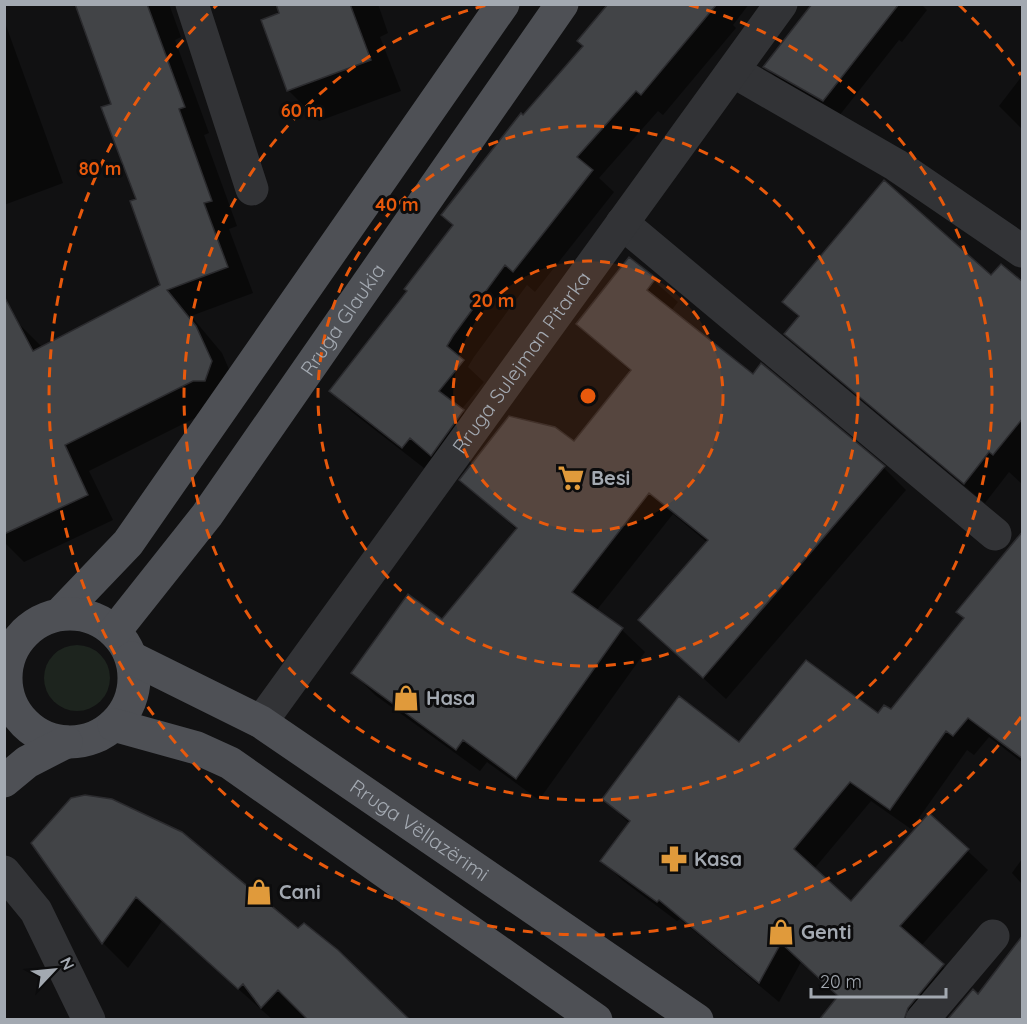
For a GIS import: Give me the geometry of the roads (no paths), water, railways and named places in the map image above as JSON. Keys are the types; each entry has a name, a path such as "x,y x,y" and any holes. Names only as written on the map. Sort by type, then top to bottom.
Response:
{"main road":[{"path":"61,613 128,543 503,4"},
{"name":"Rruga Glaukia","path":"115,631 207,516 562,4"},
{"path":"4,781 27,762 66,742 97,737 114,725 131,701 134,687 132,658 125,643 115,631 95,618 61,613 43,619 27,629 6,659 6,681 7,705 23,722 32,730 54,740 66,742"},
{"name":"Rruga Vëllazërimi","path":"132,658 261,722 697,1020"},
{"path":"114,725 197,748 230,763 596,1020"}],"street":[{"path":"192,4 252,189"},
{"name":"Rruga Sulejman Pitarka","path":"261,722 781,4"},
{"path":"733,71 896,165 1023,251"},
{"path":"622,223 995,534"},
{"path":"4,872 36,911 89,1020"},
{"path":"922,1020 993,936"}],"place":[{"name":"Besi","path":"571,478"},
{"name":"Hasa","path":"406,698"},
{"name":"Kasa","path":"674,859"},
{"name":"Cani","path":"259,892"},
{"name":"Genti","path":"781,932"}]}
